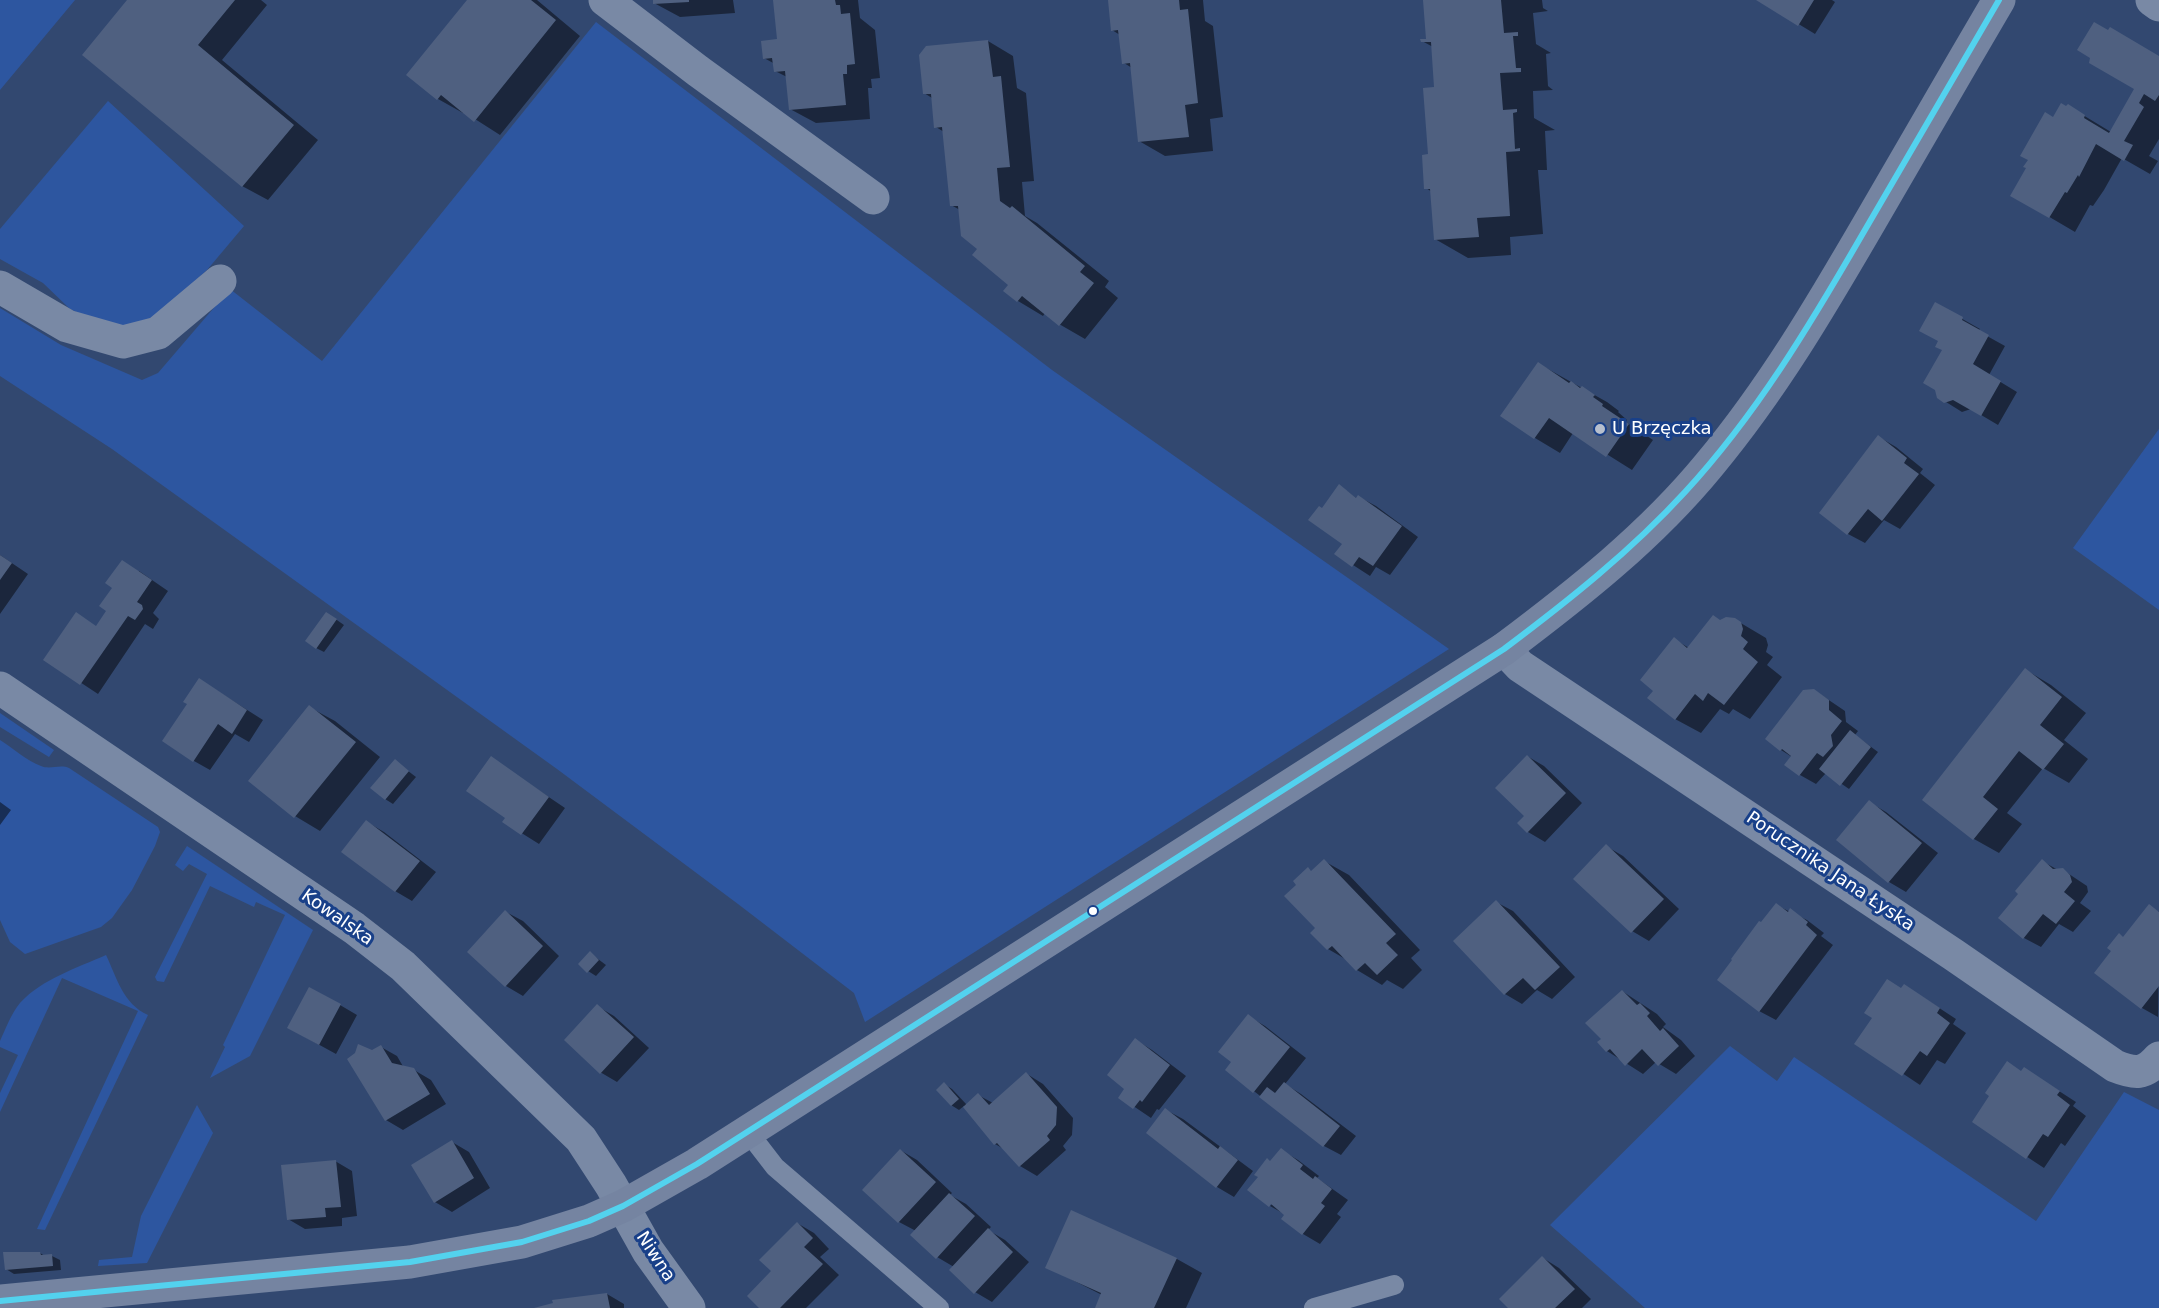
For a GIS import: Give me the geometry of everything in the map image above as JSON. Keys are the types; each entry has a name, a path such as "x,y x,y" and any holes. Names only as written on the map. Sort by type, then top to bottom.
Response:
{"street":[{"path":"605,0 698,71 873,198"},
{"path":"0,1301 410,1262 522,1242 589,1221 623,1206 698,1164 1504,649 1571,599 1640,539 1708,467 1745,420 1772,384 1818,312 1998,0"},
{"path":"2152,0 2159,5"},
{"path":"0,286 67,326 123,342 158,333 220,281"},
{"name":"Porucznika Jana Łyska","path":"1504,649 1520,666 1945,948 2115,1066 2128,1071 2141,1071 2151,1067 2159,1058"},
{"name":"Kowalska","path":"0,688 354,928 402,966 581,1139 623,1206"},
{"name":"Niwna","path":"623,1206 648,1251 688,1308"}],"lane":[{"path":"748,1132 775,1167 939,1308"},
{"path":"1314,1308 1394,1285"}],"shaded area":[{"path":"0,0 75,0 0,90"},
{"path":"596,22 1052,370 1449,649 865,1022 854,993 738,904 557,769 112,449 0,376 0,308 61,345 142,380 158,373 230,289 322,361"},
{"path":"108,101 244,226 207,270 147,326 118,332 70,309 43,283 0,259 0,229"},
{"path":"2159,429 2159,610 2073,548"},
{"path":"0,713 54,750 49,757 0,727"},
{"path":"0,740 36,764 69,768 158,827 160,832 132,890 112,918 101,927 25,954 10,942 0,920"},
{"path":"187,846 313,930 250,1056 210,1078 225,1047 223,1045 285,915 256,902 254,907 210,886 164,982 157,981 155,977 207,874 189,864 183,871 175,865"},
{"path":"106,955 127,997 139,1010 148,1015 45,1230 37,1229 138,1011 62,978 0,1112 0,1093 18,1055 0,1047 0,1041 14,1012 29,995 60,975"},
{"path":"1730,1046 1777,1081 1794,1057 2036,1221 2124,1092 2159,1110 2159,1308 1645,1308 1550,1225"},
{"path":"197,1105 213,1133 147,1263 98,1266 99,1260 132,1257 141,1216"}],"building":[{"path":"127,0 235,0 198,45 294,125 242,187 82,55"},
{"path":"467,0 531,0 556,20 474,122 441,95 437,100 406,75"},
{"path":"653,0 689,0 689,2 653,4"},
{"path":"773,0 835,0 836,5 840,5 841,14 850,13 855,64 847,65 847,74 843,74 846,105 789,110 785,71 774,72 772,58 763,59 761,41 777,39"},
{"path":"1108,0 1179,0 1180,10 1188,9 1198,103 1185,105 1189,137 1138,142 1130,63 1122,64 1118,30 1111,31"},
{"path":"1423,0 1501,0 1504,33 1518,32 1518,36 1513,36 1516,68 1521,68 1521,72 1500,73 1503,110 1517,109 1517,112 1513,113 1515,149 1520,148 1520,151 1506,152 1510,216 1477,218 1479,237 1434,240 1430,189 1424,189 1422,155 1428,154 1423,88 1434,87 1431,42 1421,42 1420,39 1426,39"},
{"path":"1756,0 1814,0 1798,26"},
{"path":"2094,22 2108,30 2110,27 2159,56 2159,95 2155,101 2144,94 2139,103 2144,107 2124,141 2133,145 2124,161 2096,144 2079,177 2078,175 2067,193 2065,192 2049,218 2010,196 2028,160 2020,156 2045,112 2053,117 2061,103 2066,106 2068,104 2085,115 2084,118 2109,133 2134,89 2089,63 2090,58 2077,50"},
{"path":"988,40 993,77 1001,76 1010,167 997,168 1000,201 1010,208 1012,206 1085,266 1080,272 1094,283 1059,326 1022,296 1017,302 1003,291 1008,285 972,255 977,249 961,236 958,206 950,206 942,127 934,128 931,94 923,94 919,55 926,46"},
{"path":"1935,302 1963,317 1962,320 1989,335 1973,364 2001,381 1981,416 1953,400 1944,403 1937,398 1935,390 1923,383 1942,350 1935,347 1938,341 1919,331"},
{"path":"1538,362 1569,383 1571,381 1580,388 1582,386 1595,395 1593,397 1603,404 1602,406 1629,424 1606,457 1549,418 1534,439 1500,416"},
{"path":"1878,435 1907,458 1904,463 1919,474 1882,521 1868,509 1847,535 1819,513"},
{"path":"1339,484 1356,498 1358,495 1402,526 1373,566 1359,557 1352,567 1334,554 1342,544 1308,520 1319,506 1322,508"},
{"path":"0,555 12,563 0,580"},
{"path":"122,560 152,580 137,602 142,605 143,609 135,620 128,616 80,685 43,660 76,612 96,626 106,611 99,606 112,588 105,583"},
{"path":"326,612 337,619 316,649 305,641"},
{"path":"1713,615 1720,620 1726,617 1735,618 1741,622 1743,629 1741,636 1748,642 1743,649 1758,662 1724,705 1708,693 1703,701 1695,694 1675,720 1647,698 1653,691 1640,680 1674,637 1687,648"},
{"path":"2025,668 2062,697 2040,725 2064,744 2043,770 2019,751 1983,797 1998,809 1973,840 1922,800"},
{"path":"199,678 247,710 232,734 218,724 193,762 162,741 187,704 183,702"},
{"path":"1814,689 1829,700 1829,710 1842,721 1831,735 1833,746 1823,757 1817,753 1799,776 1784,765 1791,756 1782,749 1780,751 1765,739 1803,690"},
{"path":"309,705 356,742 294,818 248,781"},
{"path":"1850,730 1871,747 1840,786 1819,769"},
{"path":"1527,755 1566,793 1527,833 1517,823 1524,816 1495,788"},
{"path":"491,756 549,797 521,835 502,822 505,818 466,791"},
{"path":"395,759 409,771 385,800 370,788"},
{"path":"1869,800 1922,843 1888,883 1836,840"},
{"path":"366,820 420,861 395,892 341,852"},
{"path":"1606,844 1664,899 1631,933 1573,879"},
{"path":"1324,859 1396,934 1386,943 1398,955 1377,975 1365,963 1356,971 1332,946 1327,950 1310,933 1315,928 1284,896 1296,885 1293,881 1308,867 1311,871"},
{"path":"2042,859 2053,869 2063,868 2070,875 2072,882 2064,892 2075,901 2056,924 2043,914 2023,939 1998,918 2018,894 2015,891"},
{"path":"1496,900 1560,967 1535,990 1523,978 1504,995 1453,941"},
{"path":"1776,903 1788,912 1790,908 1808,922 1806,925 1817,935 1759,1012 1717,980 1759,921 1761,922"},
{"path":"2149,904 2159,912 2159,986 2141,1009 2094,973 2111,951 2107,948 2119,933 2123,937"},
{"path":"505,910 543,946 505,987 467,952"},
{"path":"590,951 599,960 587,973 578,964"},
{"path":"1887,979 1901,988 1904,984 1940,1008 1937,1013 1950,1023 1927,1056 1920,1051 1902,1076 1854,1044 1872,1018 1864,1013"},
{"path":"309,987 341,1004 319,1045 287,1028"},
{"path":"1622,990 1637,1005 1640,1003 1650,1013 1647,1016 1660,1031 1663,1028 1679,1046 1658,1066 1642,1049 1625,1066 1610,1049 1606,1052 1597,1042 1601,1039 1585,1023"},
{"path":"597,1004 634,1037 600,1074 564,1040"},
{"path":"1248,1014 1290,1047 1253,1093 1225,1070 1231,1062 1218,1052"},
{"path":"1135,1038 1170,1065 1142,1102 1140,1100 1133,1109 1118,1098 1124,1089 1107,1075"},
{"path":"358,1044 372,1050 381,1045 392,1063 414,1068 430,1094 385,1121 347,1059 355,1053"},
{"path":"2007,1061 2021,1071 2024,1067 2060,1091 2057,1095 2070,1105 2048,1137 2043,1134 2026,1159 1972,1122 1989,1096 1985,1093"},
{"path":"1026,1072 1057,1107 1056,1125 1047,1136 1050,1140 1019,1167 997,1143 994,1145 963,1107 978,1093 989,1105"},
{"path":"944,1082 959,1099 951,1106 936,1090"},
{"path":"1284,1082 1340,1126 1323,1147 1259,1097 1267,1087 1275,1093"},
{"path":"1165,1108 1218,1149 1220,1146 1238,1160 1216,1188 1146,1133"},
{"path":"452,1140 474,1178 434,1203 411,1165"},
{"path":"1281,1148 1303,1165 1300,1169 1313,1179 1315,1176 1332,1189 1321,1203 1325,1206 1302,1235 1281,1219 1284,1215 1271,1204 1269,1207 1247,1190 1258,1177 1254,1175 1267,1158 1270,1161"},
{"path":"900,1149 936,1182 898,1223 862,1190"},
{"path":"336,1160 341,1207 325,1208 326,1217 287,1220 281,1165"},
{"path":"949,1193 975,1216 936,1259 910,1235"},
{"path":"1071,1210 1177,1258 1154,1308 1095,1308 1101,1293 1045,1268"},
{"path":"797,1222 813,1238 804,1247 823,1264 780,1308 759,1308 747,1296 771,1271 759,1260"},
{"path":"988,1228 1013,1252 974,1294 949,1270"},
{"path":"3,1252 52,1254 53,1266 5,1270"},
{"path":"1542,1256 1575,1289 1555,1308 1508,1308 1499,1299"},
{"path":"607,1293 610,1308 534,1308 553,1303 552,1300"}],"transit line":[{"path":"0,1301 410,1262 522,1242 589,1221 623,1206 697,1164 1504,649 1575,594 1643,535 1711,463 1735,432 1781,368 1822,302 1999,0"}],"place":[{"name":"U Brzęczka","path":"1600,429"}]}
